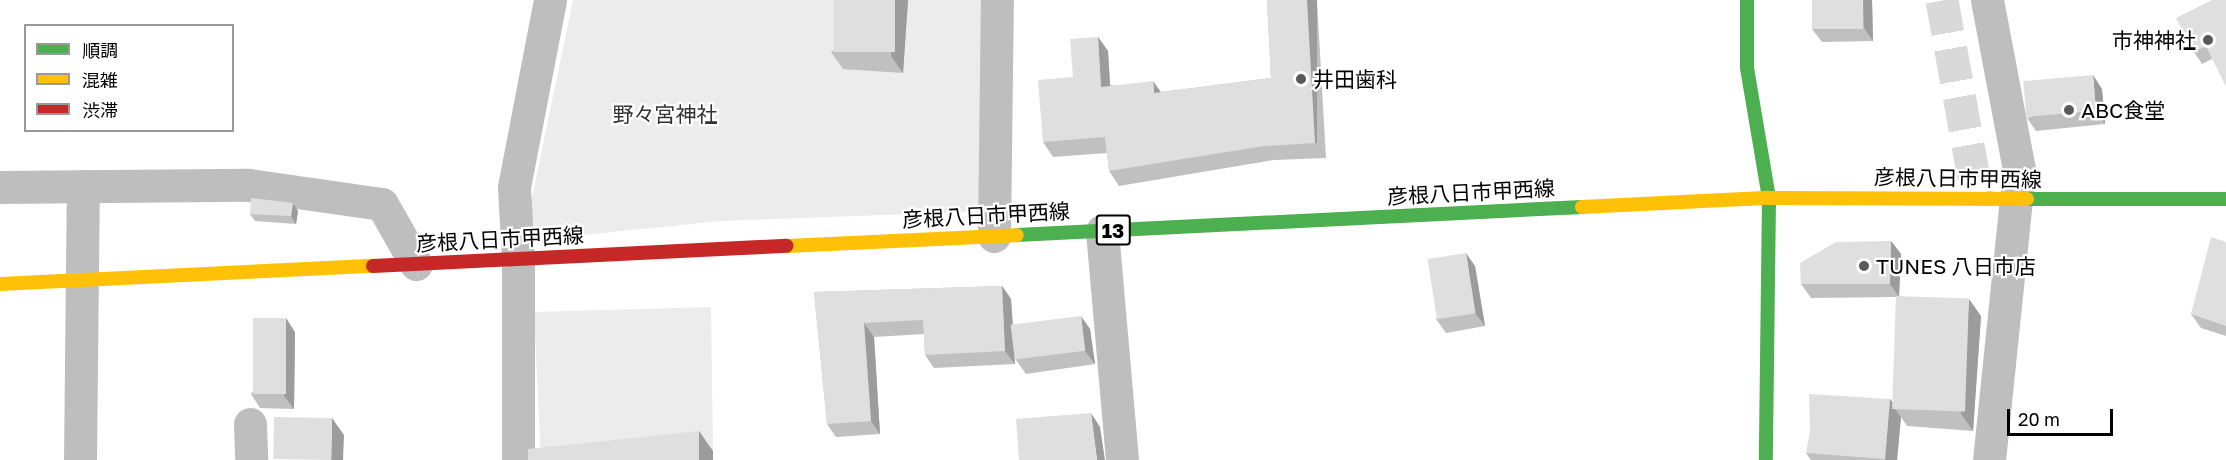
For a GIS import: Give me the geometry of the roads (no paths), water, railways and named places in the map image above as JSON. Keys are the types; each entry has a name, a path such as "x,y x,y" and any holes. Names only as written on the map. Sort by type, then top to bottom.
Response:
{"main road":[{"path":"1747,0 1747,68 1768,198 1766,460"},
{"name":"彦根八日市甲西線","path":"0,284 1768,198 2226,199"}],"street":[{"path":"518,460 518,259 514,187 550,0"},
{"path":"994,236 997,0"},
{"path":"1987,0 2018,158 2017,200 1989,460"},
{"path":"0,187 248,185 382,204 416,264"},
{"path":"80,460 84,280 83,186"},
{"path":"1102,231 1122,460"},
{"path":"250,424 252,460"}],"tunnel":[{"path":"1942,0 1978,200"}],"place":[{"name":"市神神社","path":"2208,40"},
{"name":"井田歯科","path":"1301,79"},
{"name":"ABC食堂","path":"2069,110"},
{"name":"TUNES 八日市店","path":"1864,266"}],"park label":[{"name":"野々宮神社","path":"665,114"}]}
